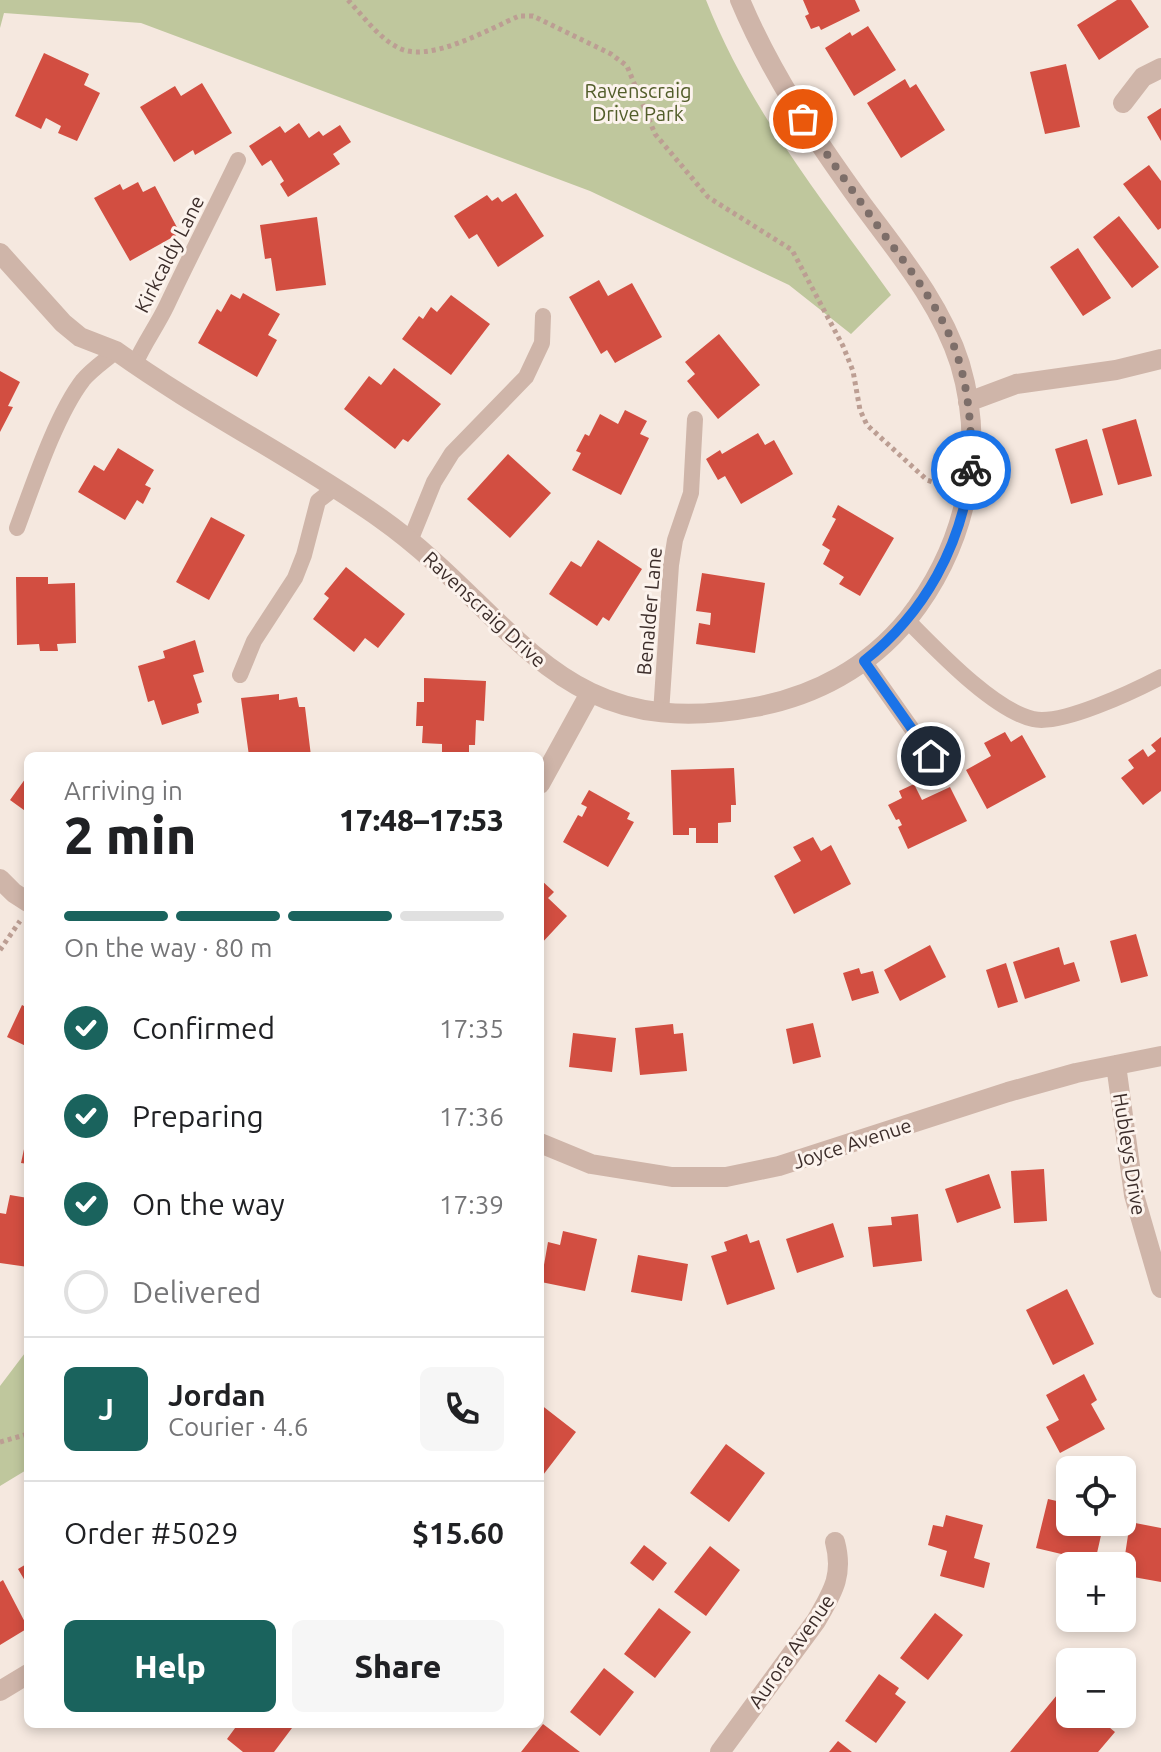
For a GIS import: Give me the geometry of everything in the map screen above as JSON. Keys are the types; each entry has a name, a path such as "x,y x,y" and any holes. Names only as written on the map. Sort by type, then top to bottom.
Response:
{"street":[{"name":"Ravenscraig Drive","path":"0,253 63,323 80,337 116,351 335,488 410,541 554,673 590,693 626,706 661,713 710,714 769,705 825,685 864,661 907,620 941,570 956,538 967,494 971,435 960,366 948,333 930,300 792,103 771,68 740,0"},
{"path":"1123,103 1143,77 1161,68"},
{"path":"968,402 1016,384 1116,370 1161,359"},
{"path":"544,777 590,693"},
{"path":"0,879 24,899"},
{"name":"Joyce Avenue","path":"544,1145 591,1164 672,1177 726,1177 779,1166 1076,1073 1161,1056"},
{"name":"Hubleys Drive","path":"1116,1065 1134,1195 1161,1288"},
{"name":"Aurora Avenue","path":"720,1752 830,1598 836,1587 838,1569 835,1542"},
{"path":"0,1691 24,1676"}],"lane":[{"name":"Kirkcaldy Lane","path":"135,364 145,339 156,326 198,246 238,160"},
{"path":"410,541 441,466 526,377 542,343 543,316"},
{"path":"17,528 71,402 84,379 116,351"},
{"name":"Benalder Lane","path":"661,713 671,565 675,540 691,493 695,419"},
{"path":"240,675 254,641 295,578 318,501 335,488"},
{"path":"907,620 999,702 1034,720 1056,718 1102,704 1161,677"},
{"path":"864,661 931,756"}],"path":[{"path":"348,0 399,49 430,53 519,16 533,16 611,54 627,66 655,134 708,197 792,250 843,346 867,425 927,480 967,494"},
{"path":"0,950 24,916"},
{"path":"0,1442 24,1435"}],"green space":[{"name":"Ravenscraig Drive Park","path":"0,0 706,0 743,79 766,117 891,295 851,334 789,285 590,191 141,23 4,13 0,28"},
{"path":"24,1354 24,1471 0,1486 0,1386"}],"building":[{"path":"803,0 855,0 860,11 821,30 819,26 811,29"},
{"path":"1117,0 1131,0 1149,27 1099,60 1077,25"},
{"path":"868,26 896,70 854,96 825,48 850,32 852,36"},
{"path":"44,53 89,74 84,85 100,93 77,141 58,133 61,126 46,118 41,129 15,116"},
{"path":"1066,64 1080,127 1045,134 1030,72"},
{"path":"905,79 910,88 916,84 945,130 901,158 867,103"},
{"path":"202,83 232,133 195,155 193,150 174,162 140,107 175,86 181,96"},
{"path":"1161,108 1161,141 1147,117"},
{"path":"299,123 309,138 319,131 323,136 340,125 351,142 333,154 340,164 288,197 280,184 284,181 271,160 262,166 249,146 280,126 285,133"},
{"path":"1149,165 1161,181 1161,228 1158,230 1123,184"},
{"path":"138,182 143,192 155,186 180,233 130,261 94,198 120,184 123,190"},
{"path":"516,193 544,236 498,267 477,234 469,239 454,216 487,195 492,201 498,197 502,202"},
{"path":"1119,216 1159,267 1132,288 1093,237"},
{"path":"317,217 326,285 276,291 271,258 265,259 260,225"},
{"path":"1078,248 1111,298 1083,316 1050,267"},
{"path":"599,280 608,296 632,283 662,337 615,363 607,350 601,354 569,297"},
{"path":"243,293 280,314 268,335 277,340 257,377 198,343 217,309 221,312 231,294 240,299"},
{"path":"451,295 490,324 451,375 402,339 419,316 423,319 431,307 437,312"},
{"path":"719,334 760,385 718,419 687,381 695,374 685,362"},
{"path":"394,368 441,404 408,442 403,439 395,449 344,409 369,376 381,385"},
{"path":"0,371 20,382 8,406 13,407 0,432"},
{"path":"625,410 647,421 640,434 649,438 621,495 572,470 581,453 576,451 585,434 589,436 600,414 618,424"},
{"path":"1136,419 1152,476 1118,485 1102,429"},
{"path":"758,433 765,445 774,440 793,474 741,504 725,476 718,480 706,459 720,450 722,454"},
{"path":"1087,439 1103,495 1071,504 1055,449"},
{"path":"118,448 154,470 145,485 151,488 143,504 137,500 125,520 78,492 94,465 104,471"},
{"path":"508,454 551,493 510,538 467,499"},
{"path":"838,505 894,538 860,596 839,584 844,577 823,564 830,550 822,545 836,519 832,517"},
{"path":"211,517 245,535 209,600 176,582"},
{"path":"598,540 642,569 609,621 603,617 597,626 549,594 571,561 581,567"},
{"path":"346,567 405,614 378,648 365,638 354,652 313,619 329,598 324,594"},
{"path":"702,573 765,583 755,653 696,644 699,623 710,625 711,613 696,611"},
{"path":"16,577 48,577 48,584 75,583 76,643 57,644 58,651 40,651 39,644 17,645"},
{"path":"195,640 204,672 193,675 202,702 197,704 199,713 162,725 154,700 148,702 138,666 165,658 163,651"},
{"path":"424,678 486,681 484,721 476,720 475,745 469,745 469,752 442,752 442,744 422,743 423,726 416,726 417,702 424,702"},
{"path":"279,694 279,700 297,697 299,707 305,707 311,752 248,752 241,698"},
{"path":"1005,732 1011,742 1022,735 1046,777 987,809 966,770 991,756 984,743"},
{"path":"1161,737 1161,791 1143,805 1121,778 1134,768 1128,760 1143,749 1148,757 1156,751 1151,745"},
{"path":"734,768 736,805 731,805 731,822 718,823 718,843 696,843 696,828 689,828 689,835 673,835 671,770"},
{"path":"24,781 24,810 10,800"},
{"path":"914,784 922,800 950,787 967,821 908,849 898,827 902,825 888,805 902,798 899,791"},
{"path":"589,790 630,813 627,819 634,822 608,867 563,842 578,815 582,817 587,807 581,804"},
{"path":"813,837 821,851 831,845 851,884 794,914 774,876 801,861 793,847"},
{"path":"544,883 554,892 548,898 567,916 544,941"},
{"path":"1136,934 1148,976 1121,983 1110,941"},
{"path":"930,945 946,977 900,1001 884,970"},
{"path":"1059,947 1064,965 1074,962 1080,981 1025,999 1013,962"},
{"path":"1006,963 1018,1002 998,1008 986,970"},
{"path":"859,968 861,974 873,971 879,993 852,1001 843,973"},
{"path":"22,1005 24,1006 24,1045 7,1037"},
{"path":"813,1023 821,1057 793,1064 786,1029"},
{"path":"673,1024 674,1034 683,1033 687,1071 640,1075 635,1028"},
{"path":"573,1033 616,1038 612,1072 569,1067"},
{"path":"1044,1169 1047,1221 1014,1223 1011,1171"},
{"path":"989,1174 1001,1208 957,1223 945,1189"},
{"path":"10,1195 24,1197 24,1266 0,1263 0,1213 6,1214"},
{"path":"918,1214 922,1261 873,1267 868,1227 892,1225 891,1217"},
{"path":"833,1223 844,1257 797,1273 786,1239"},
{"path":"563,1231 597,1239 585,1291 544,1283 548,1242 560,1245"},
{"path":"747,1234 750,1243 759,1240 775,1289 727,1305 711,1256 727,1251 724,1242"},
{"path":"638,1255 688,1264 682,1301 631,1292"},
{"path":"1067,1289 1094,1344 1053,1365 1026,1310"},
{"path":"1084,1374 1097,1400 1091,1404 1105,1429 1060,1453 1046,1427 1059,1420 1046,1395"},
{"path":"544,1407 576,1432 544,1474"},
{"path":"726,1444 765,1473 729,1522 690,1493"},
{"path":"1048,1499 1056,1501 1056,1536 1101,1536 1097,1552 1056,1553 1036,1548"},
{"path":"946,1515 983,1525 974,1558 990,1563 984,1588 940,1576 947,1551 928,1545 933,1525 943,1527"},
{"path":"1136,1523 1161,1528 1161,1582 1136,1578 1136,1552 1125,1552 1128,1536 1136,1536"},
{"path":"644,1545 667,1563 653,1581 630,1563"},
{"path":"710,1546 740,1570 706,1616 674,1592"},
{"path":"24,1565 24,1579 18,1569"},
{"path":"3,1580 24,1620 24,1630 0,1645 0,1582"},
{"path":"659,1608 691,1632 655,1678 624,1654"},
{"path":"935,1613 963,1635 928,1680 900,1658"},
{"path":"604,1668 634,1692 600,1736 570,1712"},
{"path":"879,1674 899,1688 895,1694 906,1702 876,1743 845,1721"},
{"path":"1056,1696 1056,1728 1110,1728 1115,1732 1098,1752 1010,1752"},
{"path":"544,1725 580,1752 521,1752"},
{"path":"235,1728 292,1728 274,1752 243,1752 227,1739"},
{"path":"838,1741 852,1752 829,1752"}],"way so far":[{"path":"803,119 909,268 948,333 968,402 971,470"}],"route":[{"path":"931,756 864,661 902,626 941,570 956,538 966,505 971,470"}]}
